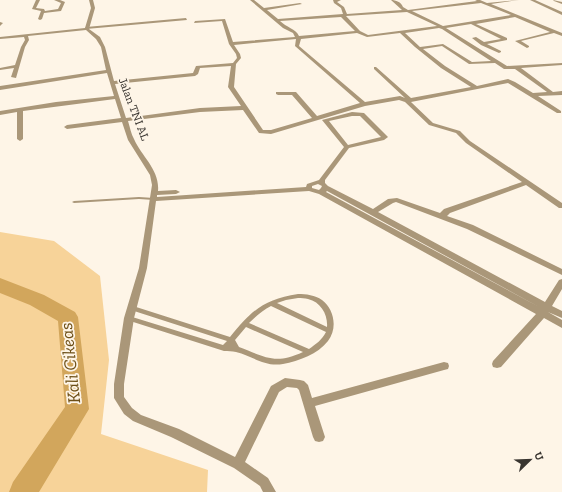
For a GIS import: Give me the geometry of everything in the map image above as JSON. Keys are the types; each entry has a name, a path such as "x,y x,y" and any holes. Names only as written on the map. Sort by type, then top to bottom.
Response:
{"street":[{"path":"38,0 34,8 44,12 60,10 63,2 56,0"},
{"path":"0,38 86,29 94,8 91,0"},
{"path":"252,0 285,28 295,32 299,40 298,46 300,50 319,64 364,104"},
{"path":"339,0 335,0 335,2 343,8 344,16 358,32 367,36 440,28 515,16"},
{"path":"393,0 406,11 428,20 506,68 562,64"},
{"path":"477,0 562,35"},
{"path":"276,20 406,11 517,0"},
{"path":"532,0 562,14"},
{"path":"555,0 562,3"},
{"path":"262,9 300,4"},
{"path":"40,19 44,12"},
{"path":"195,22 224,20 231,44 239,58 234,64 231,87 261,132 271,132 294,126 364,104 395,98 410,100 508,81 559,112"},
{"path":"472,23 505,39 483,44"},
{"name":"Jalan TNI AL","path":"86,29 98,38 103,47 108,71 131,140 153,175 154,196 144,268 129,318 118,391 122,404 137,418 175,433 238,464 264,482 270,492"},
{"path":"231,44 358,32"},
{"path":"401,32 408,37 411,44 419,48 443,67 477,88"},
{"path":"527,47 517,41 555,32"},
{"path":"14,77 16,66 26,43 25,36"},
{"path":"474,38 499,52"},
{"path":"419,48 443,45 471,63 495,62"},
{"path":"112,83 195,74 198,67 234,64"},
{"path":"0,68 16,66"},
{"path":"376,68 410,100 431,124 458,132 468,142 561,204"},
{"path":"517,68 551,93"},
{"path":"0,88 108,71"},
{"path":"278,92 294,92 311,114 316,118"},
{"path":"532,95 562,93"},
{"path":"0,113 117,97"},
{"path":"67,128 200,110 245,108"},
{"path":"20,110 22,118 20,139"},
{"path":"154,196 309,187 316,192 322,185 342,151 347,147 386,137 362,114 352,114 325,120 347,147"},
{"path":"441,217 447,211 527,182"},
{"path":"322,185 374,212 545,310 562,324"},
{"path":"322,185 545,310 562,315"},
{"path":"374,212 391,201 397,200 470,227 562,272"},
{"path":"497,364 545,310 562,282"},
{"path":"309,403 444,366"},
{"path":"238,464 275,389 280,384 292,382 300,384 304,388 319,437"}],"lane":[{"path":"86,29 186,19"},
{"path":"74,202 154,196"},
{"path":"129,318 224,348 236,349 273,362 284,361 310,352 326,340 332,324 329,313 322,304 312,297 292,296 271,303 254,314 224,348"},
{"path":"271,303 330,331"},
{"path":"133,308 232,340 236,349"},
{"path":"246,324 310,352"}],"shaded area":[{"path":"0,232 54,241 100,276 109,360 101,434 208,470 207,492 0,492"}],"waterway":[{"name":"Kali Cikeas","path":"0,285 37,300 68,317 77,409 23,492"}]}
